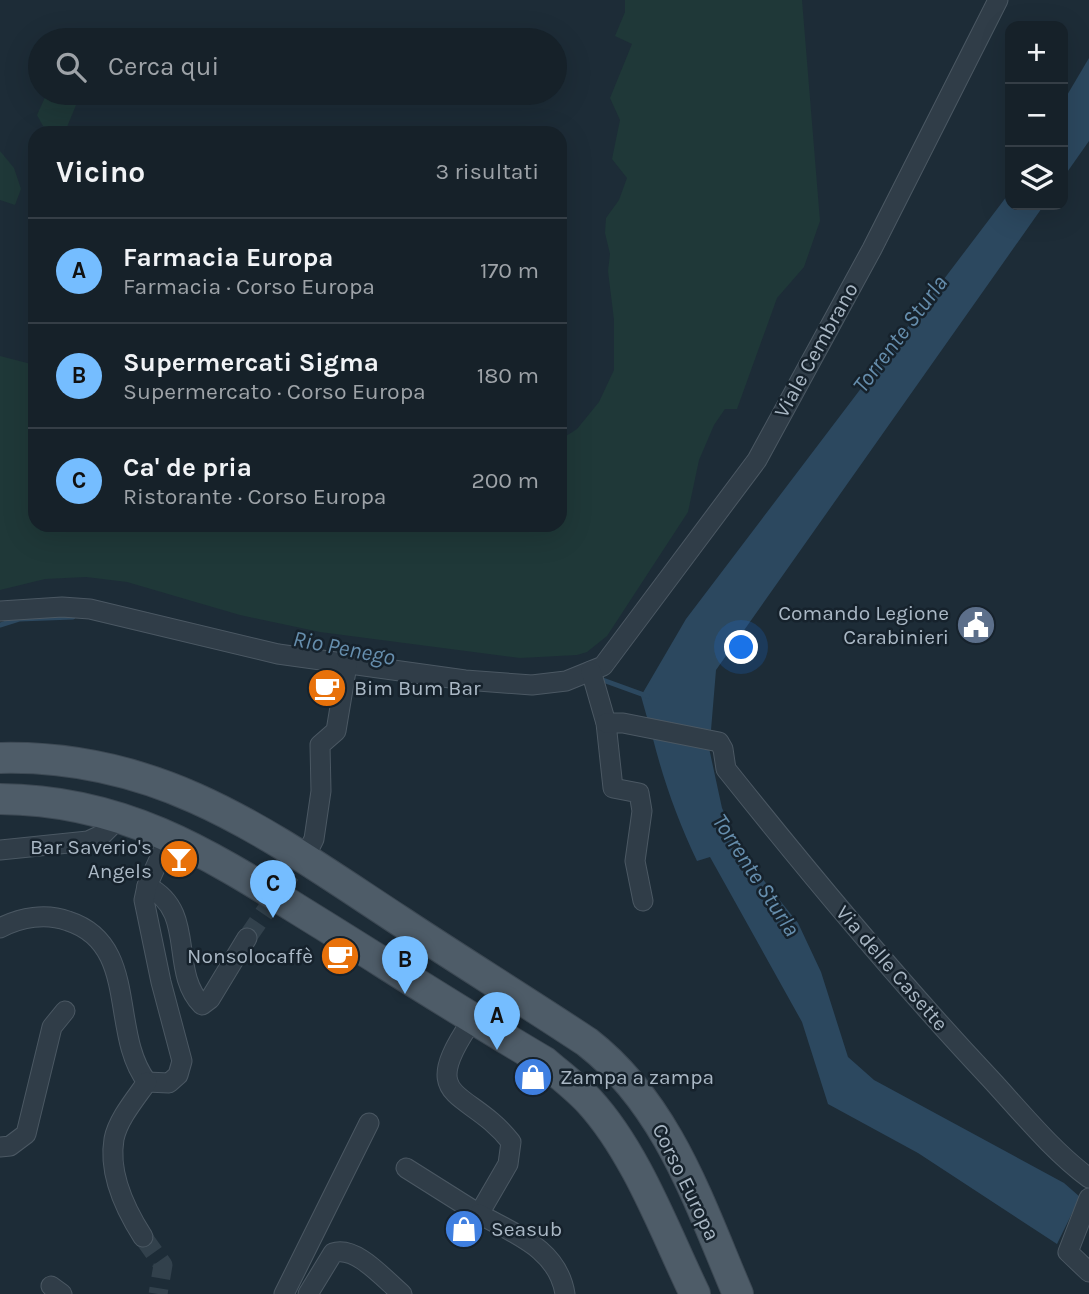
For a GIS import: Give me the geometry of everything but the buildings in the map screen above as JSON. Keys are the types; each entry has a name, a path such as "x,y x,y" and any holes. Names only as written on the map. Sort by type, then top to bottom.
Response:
{"main road":[{"name":"Corso Europa","path":"0,758 32,757 109,767 167,784 220,808 297,854 587,1042 628,1078 667,1134 738,1294"},
{"name":"Corso Europa","path":"0,799 62,804 120,817 170,835 209,854 545,1062 590,1102 627,1156 695,1294"}],"street":[{"name":"Viale Cembrano","path":"594,678 757,460 872,249 998,0"},
{"path":"0,611 62,607 90,610 201,638 346,665 532,685 594,678 606,723 612,788 639,793 642,811 635,861 643,901"},
{"path":"313,842 321,790 320,745 336,731 346,665"},
{"name":"Via delle Casette","path":"606,723 719,741 726,769 856,926 951,1037 1054,1147 1089,1178"},
{"path":"0,850 88,841 103,834 120,817"},
{"path":"147,1082 169,1083 178,1075 182,1061 146,913 147,886 170,835"},
{"path":"147,886 162,894 176,914 186,967 202,1005 211,999 247,938"},
{"path":"0,928 23,919 62,918 80,924 104,945 119,982 129,1049 136,1067 147,1082"},
{"path":"0,1147 10,1146 26,1134 52,1027 65,1011"},
{"path":"473,1018 446,1064 446,1076 467,1106 498,1125 511,1142 508,1164 480,1214"},
{"path":"143,1237 123,1205 115,1169 114,1138 147,1082"},
{"path":"284,1294 369,1123"},
{"path":"405,1168 537,1247 553,1261 565,1294"},
{"path":"1089,1198 1068,1252 1089,1272"},
{"path":"308,1294 333,1253 341,1250 351,1253 402,1294"}],"green space":[{"path":"625,0 802,0 820,221 804,267 777,298 737,409 725,409 714,425 699,460 688,512 607,636 587,652 577,655 520,658 320,632 240,615 127,582 86,577 45,579 0,590 0,356 28,363 28,532 567,532 567,435 577,429 599,402 614,370 614,320 608,271 610,254 605,233 606,218 619,200 627,178 612,159 620,120 610,98 632,44 615,36 625,12"},
{"path":"42,105 76,105 67,126 43,126 37,115"},
{"path":"0,151 14,168 21,189 15,205 0,200"}],"water":[{"path":"1089,58 1089,141 1068,171 1068,147 1068,94"},
{"path":"1005,199 1005,210 1040,210 716,670 711,730 648,721 641,696 686,619"},
{"name":"Torrente Sturla","path":"653,739 709,748 722,808 744,856 798,923 821,972 848,1057 874,1080 1064,1183 1080,1197 1057,1244 918,1153 828,1104 802,1022 710,857 697,861 672,801"}],"waterway":[{"name":"Rio Penego","path":"0,625 19,619 73,617"},
{"name":"Rio Penego","path":"600,679 647,696"}],"tunnel":[{"path":"247,938 308,849"},
{"path":"143,1237 163,1265 158,1294"}],"place":[{"name":"Comando Legione Carabinieri","path":"976,625"},
{"name":"Bim Bum Bar","path":"327,688"},
{"name":"Bar Saverio's Angels","path":"179,859"},
{"name":"Ca' de pria","path":"273,918"},
{"name":"Nonsolocaffè","path":"340,956"},
{"name":"Supermercati Sigma","path":"405,994"},
{"name":"Farmacia Europa","path":"497,1050"},
{"name":"Zampa a zampa","path":"533,1077"},
{"name":"Seasub","path":"464,1229"}]}
